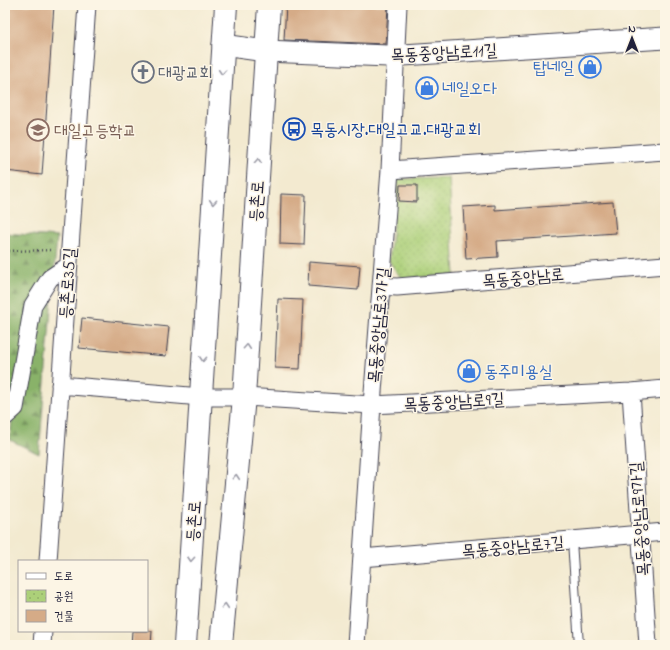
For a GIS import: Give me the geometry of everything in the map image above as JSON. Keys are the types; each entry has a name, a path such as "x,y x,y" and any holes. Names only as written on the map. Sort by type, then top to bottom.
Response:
{"main road":[{"name":"등촌로","path":"185,645 226,5"},
{"name":"등촌로","path":"221,645 244,397 269,5"}],"street":[{"name":"등촌로35길","path":"48,560 87,5"},
{"name":"목동중앙남로3가길","path":"356,645 390,170 398,5"},
{"name":"목동중앙남로11길","path":"223,45 265,51 396,55 665,38"},
{"path":"390,170 665,151"},
{"path":"5,417 15,408 33,305 50,278 69,258"},
{"name":"목동중앙남로","path":"381,286 397,287 665,265"},
{"path":"60,385 201,397 244,397"},
{"name":"목동중앙남로9길","path":"244,397 372,405 665,389"},
{"name":"목동중앙남로9가길","path":"631,392 648,645"},
{"name":"목동중앙남로7길","path":"362,558 665,532"},
{"path":"42,645 43,632"}],"lane":[{"path":"572,541 580,645"}],"path":[{"path":"5,251 69,258"}],"green space":[{"path":"449,178 455,275 401,278 389,261 398,179"},
{"path":"5,233 57,237 39,454 10,440 12,420 5,420"}],"building":[{"name":"대일고등학교","path":"5,5 54,5 42,175 5,171"},
{"path":"286,5 388,5 386,44 284,40"},
{"path":"400,185 417,185 417,202 399,201"},
{"path":"281,194 306,195 304,245 280,244"},
{"path":"613,202 616,233 497,241 498,257 466,259 463,207 495,205 495,210"},
{"path":"309,262 360,266 358,290 308,286"},
{"path":"278,299 303,300 300,369 275,368"},
{"path":"82,318 169,327 166,356 79,348"},
{"path":"152,631 151,645 131,645 132,632"}],"place":[{"name":"탑네일","path":"590,67"},
{"name":"대광교회","path":"143,72"},
{"name":"네일오다","path":"427,88"},
{"name":"목동시장.대일고교.대광교회","path":"294,129"},
{"name":"대일고등학교","path":"38,130"},
{"name":"동주미용실","path":"469,371"}]}
